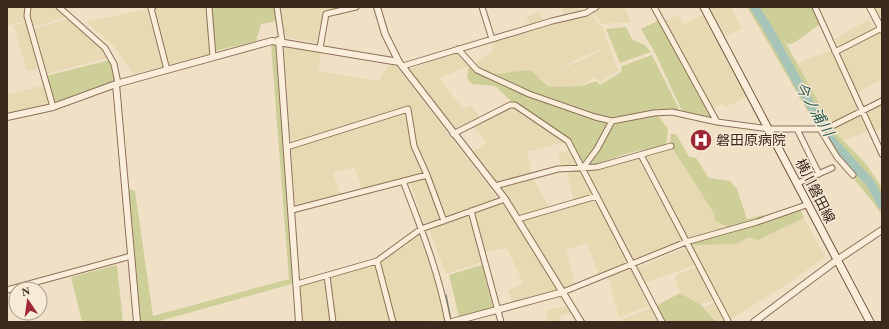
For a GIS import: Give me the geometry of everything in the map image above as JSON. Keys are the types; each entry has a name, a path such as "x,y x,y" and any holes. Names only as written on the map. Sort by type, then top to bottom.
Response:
{"main road":[{"name":"横川磐田線","path":"704,7 870,322"}],"street":[{"path":"28,7 27,16 53,107"},
{"path":"59,7 105,48 114,64 117,84 137,322"},
{"path":"153,7 151,8 167,70"},
{"path":"209,7 213,57"},
{"path":"277,7 281,41 299,322"},
{"path":"320,48 326,14 341,9 356,7"},
{"path":"377,7 385,34 401,64 453,134 505,199 581,322"},
{"path":"482,7 492,39"},
{"path":"7,117 53,107 117,84 272,40 401,64 552,21 586,13 596,7"},
{"path":"654,7 718,122"},
{"path":"815,7 882,154"},
{"path":"835,52 882,29 870,7"},
{"path":"458,49 477,70 529,94 595,117 612,121 654,113 672,112 718,122 769,130 820,130 832,126 882,101"},
{"path":"453,134 510,105 515,105 568,142 662,322"},
{"path":"287,147 408,109 414,146 427,175 444,221"},
{"path":"582,169 597,149 612,121"},
{"path":"797,130 819,174"},
{"path":"820,130 837,158 853,175"},
{"path":"495,186 558,169 582,169 597,167 671,146"},
{"path":"641,155 728,321"},
{"path":"798,183 832,168"},
{"path":"292,210 427,175"},
{"path":"403,181 442,288 448,322"},
{"path":"518,219 596,196"},
{"path":"297,284 377,261 421,229 505,199"},
{"path":"453,322 563,292 686,242 757,222 809,204"},
{"path":"471,211 501,322"},
{"path":"754,322 838,260 882,230"},
{"path":"7,290 131,256"},
{"path":"377,261 393,322"},
{"path":"327,276 333,322"}],"shaded area":[{"path":"7,7 25,7 24,10 26,21 7,26"},
{"path":"30,7 58,7 69,16 33,27 28,12"},
{"path":"159,7 209,7 209,54 171,65 168,62 153,10"},
{"path":"281,7 338,7 339,9 324,13 319,44 285,37"},
{"path":"561,7 578,7 580,12 564,16"},
{"path":"603,7 624,7 631,22 602,24 593,13"},
{"path":"731,7 742,29 725,36 708,8"},
{"path":"874,7 882,7 882,24 879,19"},
{"path":"147,9 163,67 134,74 113,45 86,22"},
{"path":"539,12 544,21 531,26 526,17"},
{"path":"590,14 603,28 618,71 600,82 595,77 582,86 549,87 542,79 549,75 538,80 525,92 472,65 439,78 463,109 471,105 480,118 454,131 409,69 458,53 473,65 494,50 491,42","holes":["601,49 602,50 556,72 575,60"]},
{"path":"678,15 684,24 703,15 748,96 726,107 723,104 710,110 665,22"},
{"path":"71,18 104,47 110,57 46,74 33,29"},
{"path":"869,19 877,30 882,28 882,79 855,94 863,111 832,126 797,65 809,58 839,49 835,39"},
{"path":"27,22 39,68 27,71 14,26"},
{"path":"284,45 321,52 318,71 379,81 388,66 395,65 498,199 447,217 427,172 362,189 355,167 333,173 340,194 295,206"},
{"path":"44,85 50,104 7,114 7,95"},
{"path":"515,105 568,141 527,152 532,176 549,207 574,201 566,169 582,169 671,146 715,215 715,220 729,230 736,244 749,237 758,240 804,218 825,257 796,278 727,322 716,322 704,307 717,301 716,299 701,305 680,293 674,276 699,266 686,242 600,277 587,243 566,250 575,284 565,289 523,220 472,153 487,142 474,127"},
{"path":"882,105 882,127 875,131 867,113"},
{"path":"860,116 868,131 843,141 834,128"},
{"path":"570,150 577,167 561,167 558,154"},
{"path":"426,178 442,219 424,225 410,182"},
{"path":"503,203 557,290 513,303 508,291 523,283 507,248 485,252 474,213"},
{"path":"469,214 482,262 446,274 429,229"},
{"path":"420,234 436,277 445,320 397,322 381,272 393,322 299,322 297,284 377,261"},
{"path":"687,247 695,265 645,283 637,268"},
{"path":"631,269 649,306 619,317 608,277"},
{"path":"566,306 570,312 559,316 560,322 548,322 545,311"},
{"path":"654,307 662,322 616,322"}],"green space":[{"path":"209,7 276,7 277,21 261,24 256,41 216,51"},
{"path":"747,7 815,7 821,19 820,24 794,43 787,44 783,38 835,132 866,164 879,183 882,189 882,215 823,136"},
{"path":"661,19 717,122 682,111 655,53 641,29"},
{"path":"626,27 632,39 645,45 651,52 620,63 606,29"},
{"path":"271,45 280,45 295,283 156,322 140,322 127,188 135,191 153,316 289,279"},
{"path":"652,55 681,113 656,113 668,129 666,148 655,148 622,155 580,172 568,141 515,105 495,86 472,84 467,78 469,66 487,75 530,70 549,87 582,86 596,81 600,85 621,72 622,66"},
{"path":"110,60 114,67 116,82 54,103 46,76"},
{"path":"670,134 676,134 689,157 696,158 709,178 730,181 737,189 747,219 799,207 804,218 758,240 749,237 736,244 694,245 686,242 730,229 715,220 715,215 671,146"},
{"path":"117,265 123,322 82,322 71,277"},
{"path":"482,265 493,307 459,317 449,275"},
{"path":"680,293 701,305 716,322 665,322 654,307"}],"waterway":[{"name":"今ノ浦川","path":"754,7 766,25 827,135 871,184 882,205"},
{"path":"446,295 451,321"}],"place":[{"name":"磐田原病院","path":"701,140"}]}
